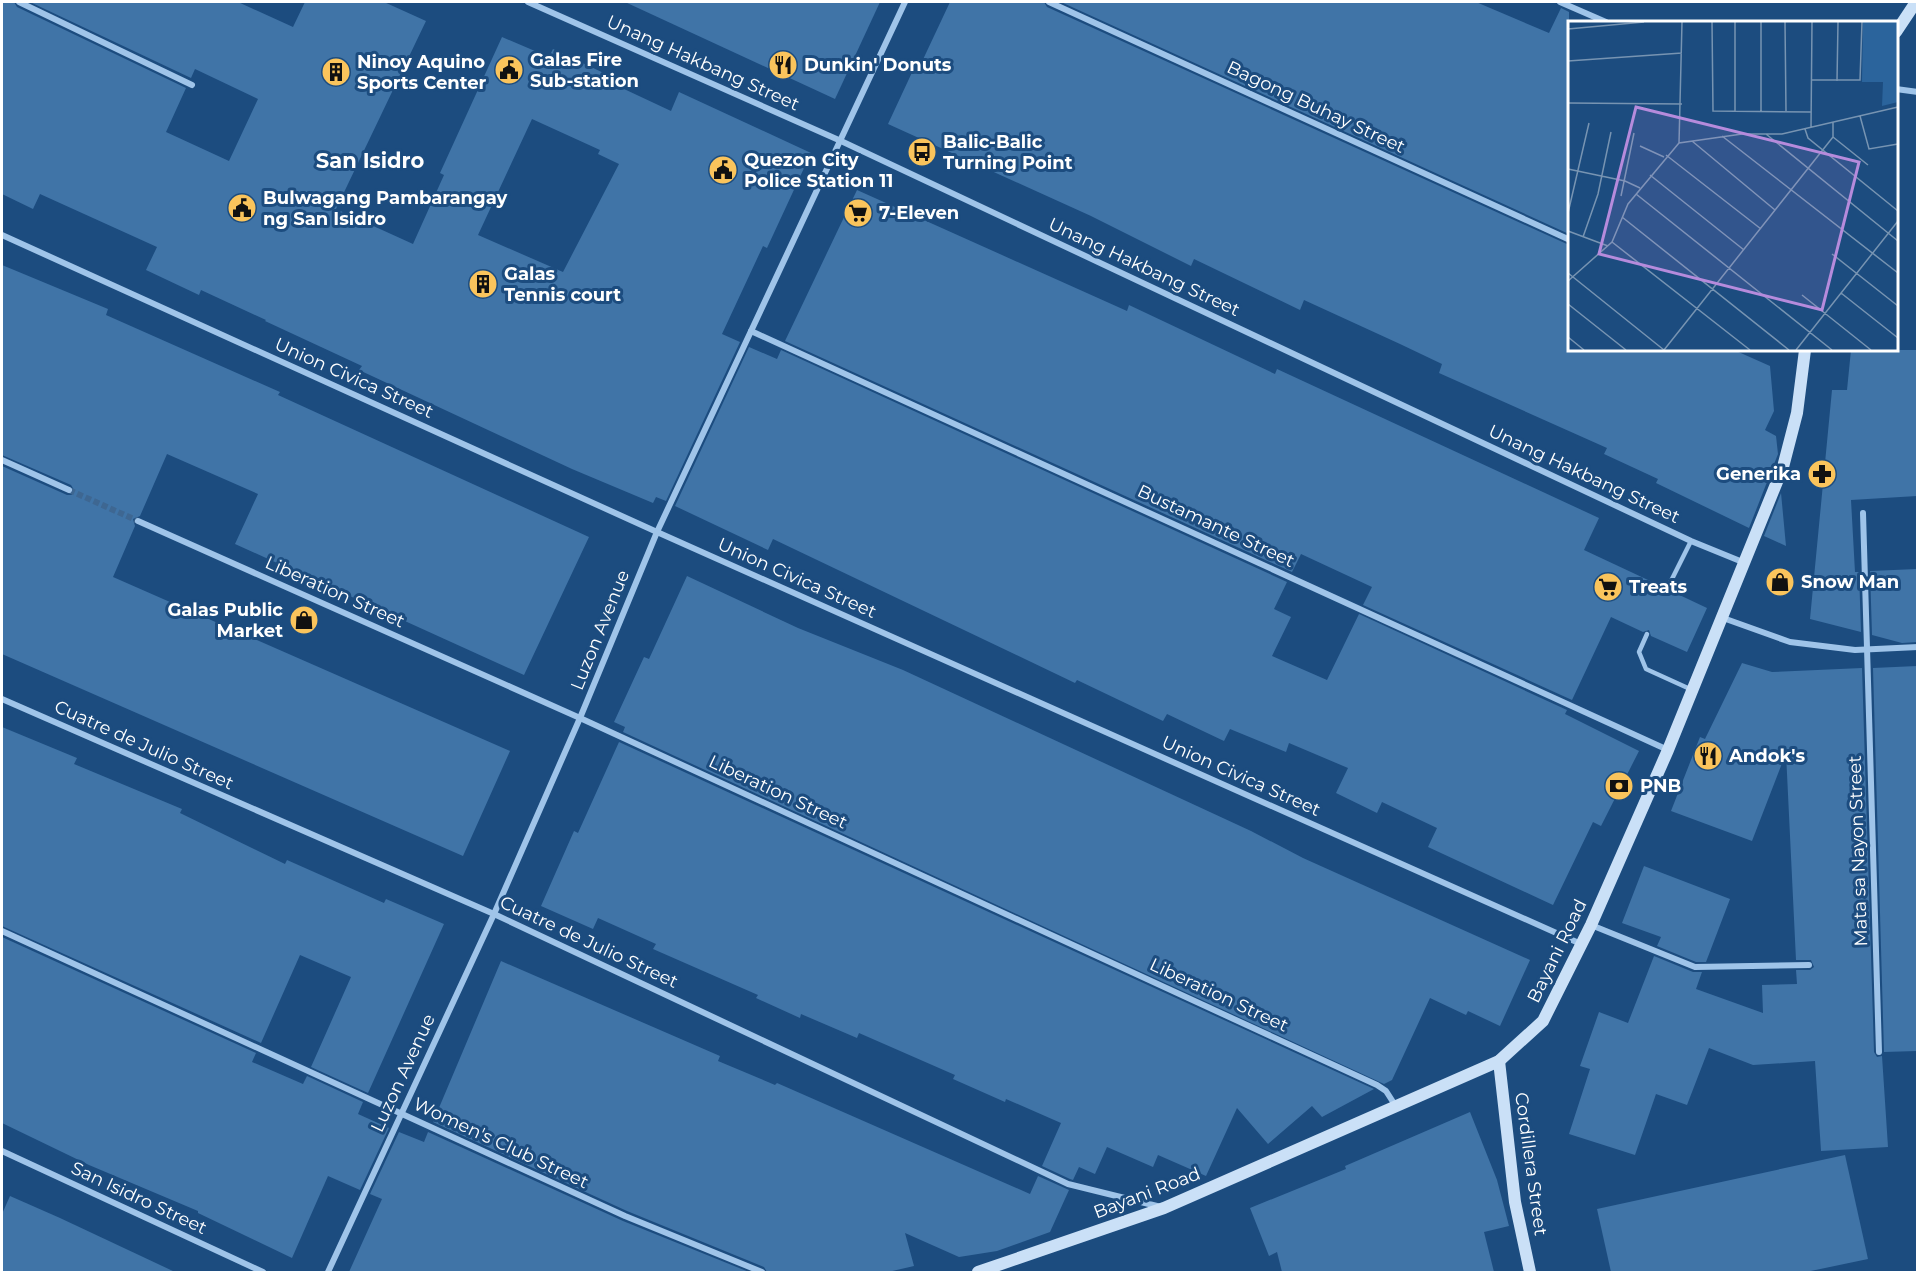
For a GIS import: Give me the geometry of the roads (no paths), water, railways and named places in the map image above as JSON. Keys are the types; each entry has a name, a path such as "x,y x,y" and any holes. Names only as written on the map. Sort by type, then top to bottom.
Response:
{"street":[{"path":"19,2 192,85"},
{"name":"Unang Hakbang Street","path":"528,2 841,141 1691,541 1745,564"},
{"name":"Luzon Avenue","path":"328,1272 494,914 580,718 657,531 905,2"},
{"name":"Bagong Buhay Street","path":"1049,2 1568,240"},
{"path":"1560,2 1604,21"},
{"path":"1898,29 1916,2"},
{"path":"1898,89 1917,92"},
{"name":"Union Civica Street","path":"2,235 657,531 1582,944"},
{"name":"Bustamante Street","path":"751,331 1668,750"},
{"name":"Bayani Road","path":"978,1272 1164,1208 1499,1061 1543,1021 1591,926 1668,750 1783,467 1797,413 1805,351"},
{"path":"2,460 69,490"},
{"name":"Mata sa Nayon Street","path":"1863,513 1880,1052"},
{"name":"Liberation Street","path":"138,521 580,718 1377,1084 1386,1090 1395,1105"},
{"path":"1723,618 1790,642 1867,650 1917,647"},
{"name":"Cuatre de Julio Street","path":"2,699 494,914 1068,1184 1164,1208"},
{"path":"1591,926 1695,967 1809,965"},
{"name":"Women's Club Street","path":"2,931 625,1216 762,1272"},
{"name":"Cordillera Street","path":"1499,1061 1515,1202 1530,1272"},
{"name":"San Isidro Street","path":"2,1151 263,1272"}],"lane":[{"path":"1667,589 1691,541"},
{"path":"1647,634 1639,652 1646,669 1693,690"}],"tunnel":[{"path":"69,490 138,521"}],"place":[{"name":"Dunkin' Donuts","path":"783,65"},
{"name":"Galas Fire Sub-station","path":"509,70"},
{"name":"Ninoy Aquino Sports Center","path":"336,72"},
{"name":"Balic-Balic Turning Point","path":"922,152"},
{"name":"Quezon City Police Station 11","path":"723,170"},
{"name":"Bulwagang Pambarangay ng San Isidro","path":"242,208"},
{"name":"7-Eleven","path":"858,213"},
{"name":"Galas Tennis court","path":"483,284"},
{"name":"Generika","path":"1822,474"},
{"name":"Snow Man","path":"1780,582"},
{"name":"Treats","path":"1608,587"},
{"name":"Galas Public Market","path":"304,620"},
{"name":"Andok's","path":"1708,756"},
{"name":"PNB","path":"1619,786"}],"district":[{"name":"San Isidro","path":"370,161"}]}
